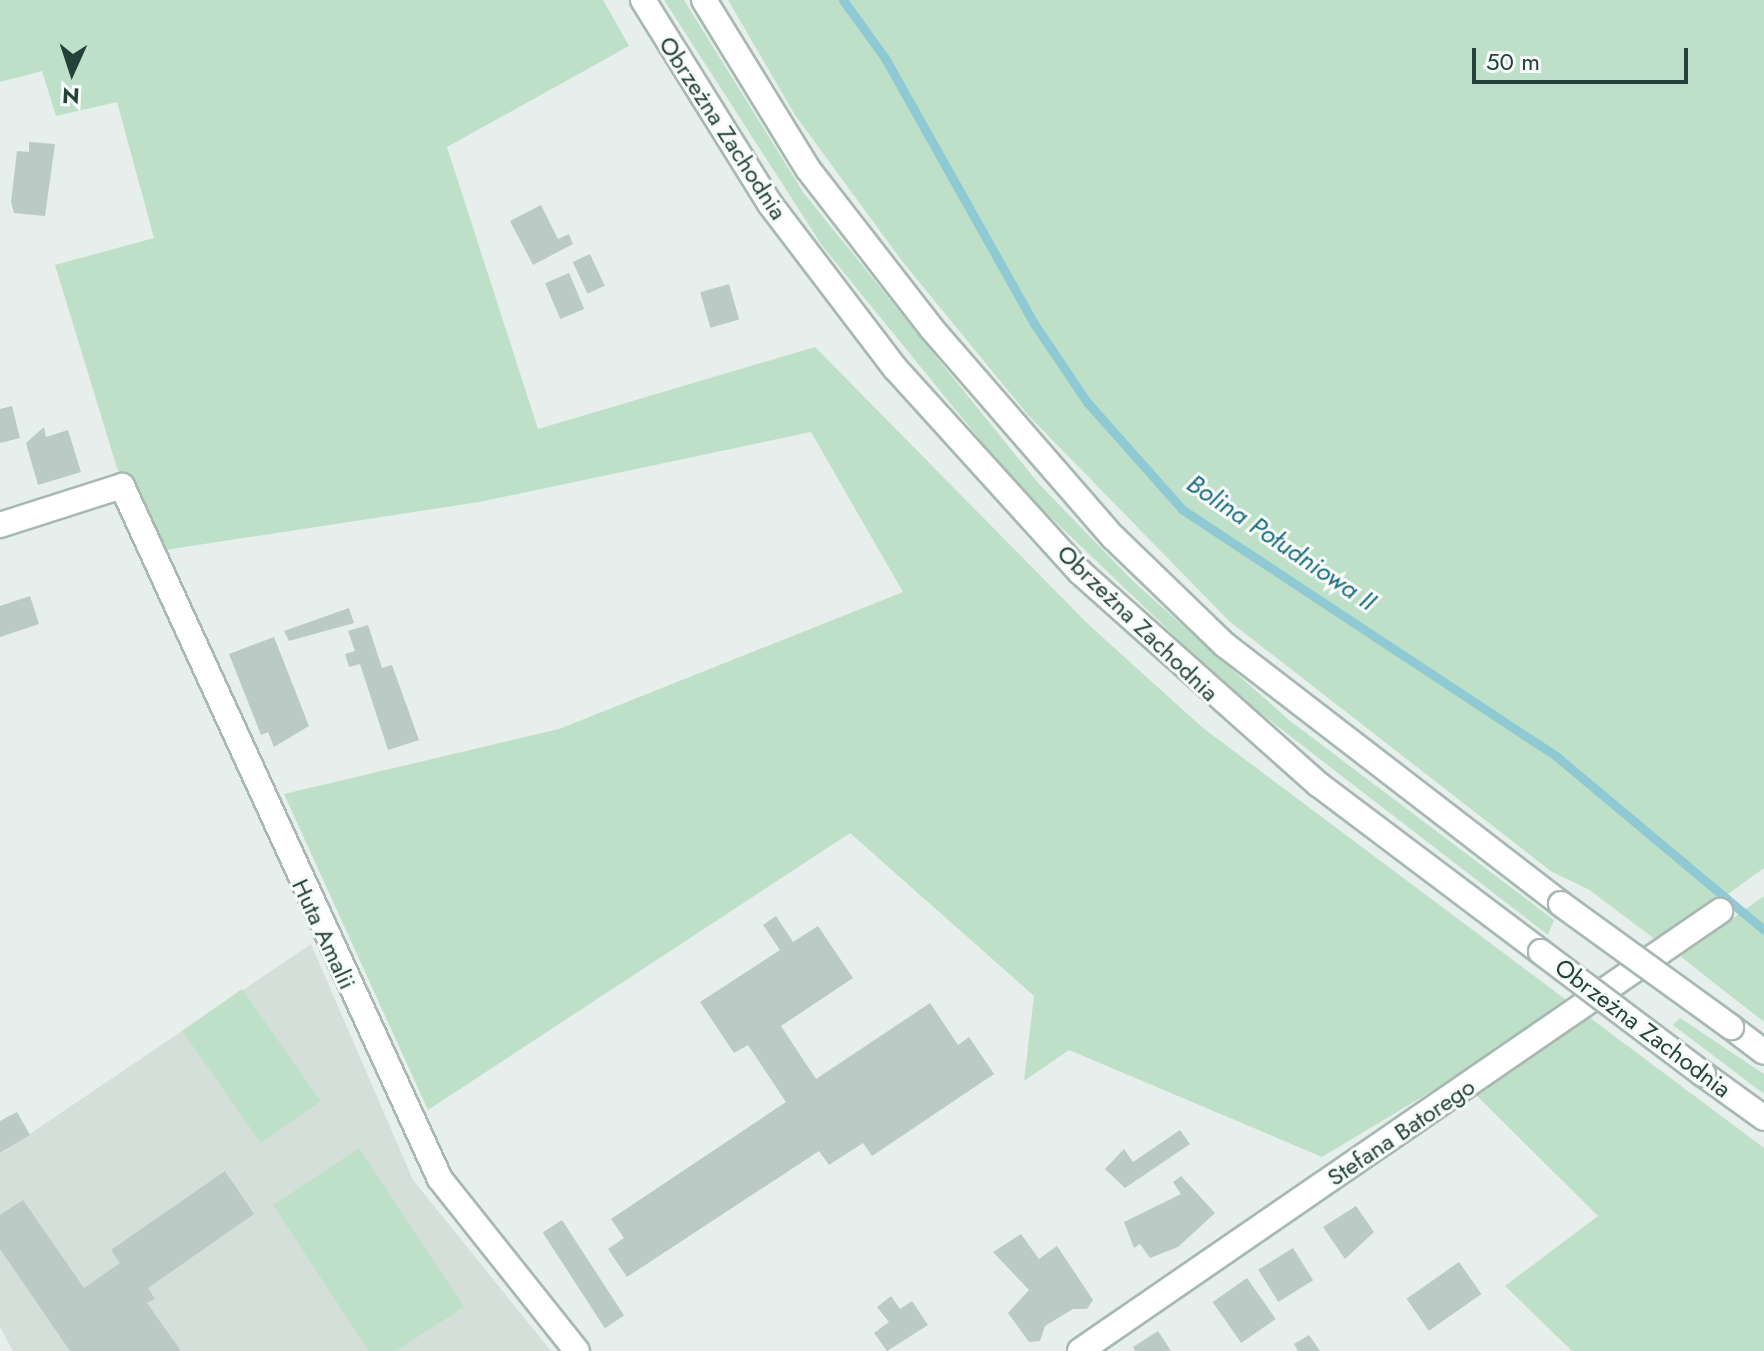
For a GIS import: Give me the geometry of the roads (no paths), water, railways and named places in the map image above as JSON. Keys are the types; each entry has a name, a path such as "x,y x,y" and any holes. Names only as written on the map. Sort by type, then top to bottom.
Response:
{"street":[{"name":"Obrzeżna Zachodnia","path":"643,0 789,229 895,368 1080,572 1295,765 1764,1118"},
{"name":"Obrzeżna Zachodnia","path":"704,0 808,169 932,329 1113,537 1225,645 1561,904 1764,1052"},
{"name":"Huta Amalii","path":"0,525 122,486 440,1179 577,1351"},
{"name":"Stefana Batorego","path":"1080,1351 1720,911"}],"waterway":[{"name":"Bolina Południowa II","path":"843,0 885,58 1033,322 1087,402 1183,510 1556,756 1764,930"}]}
